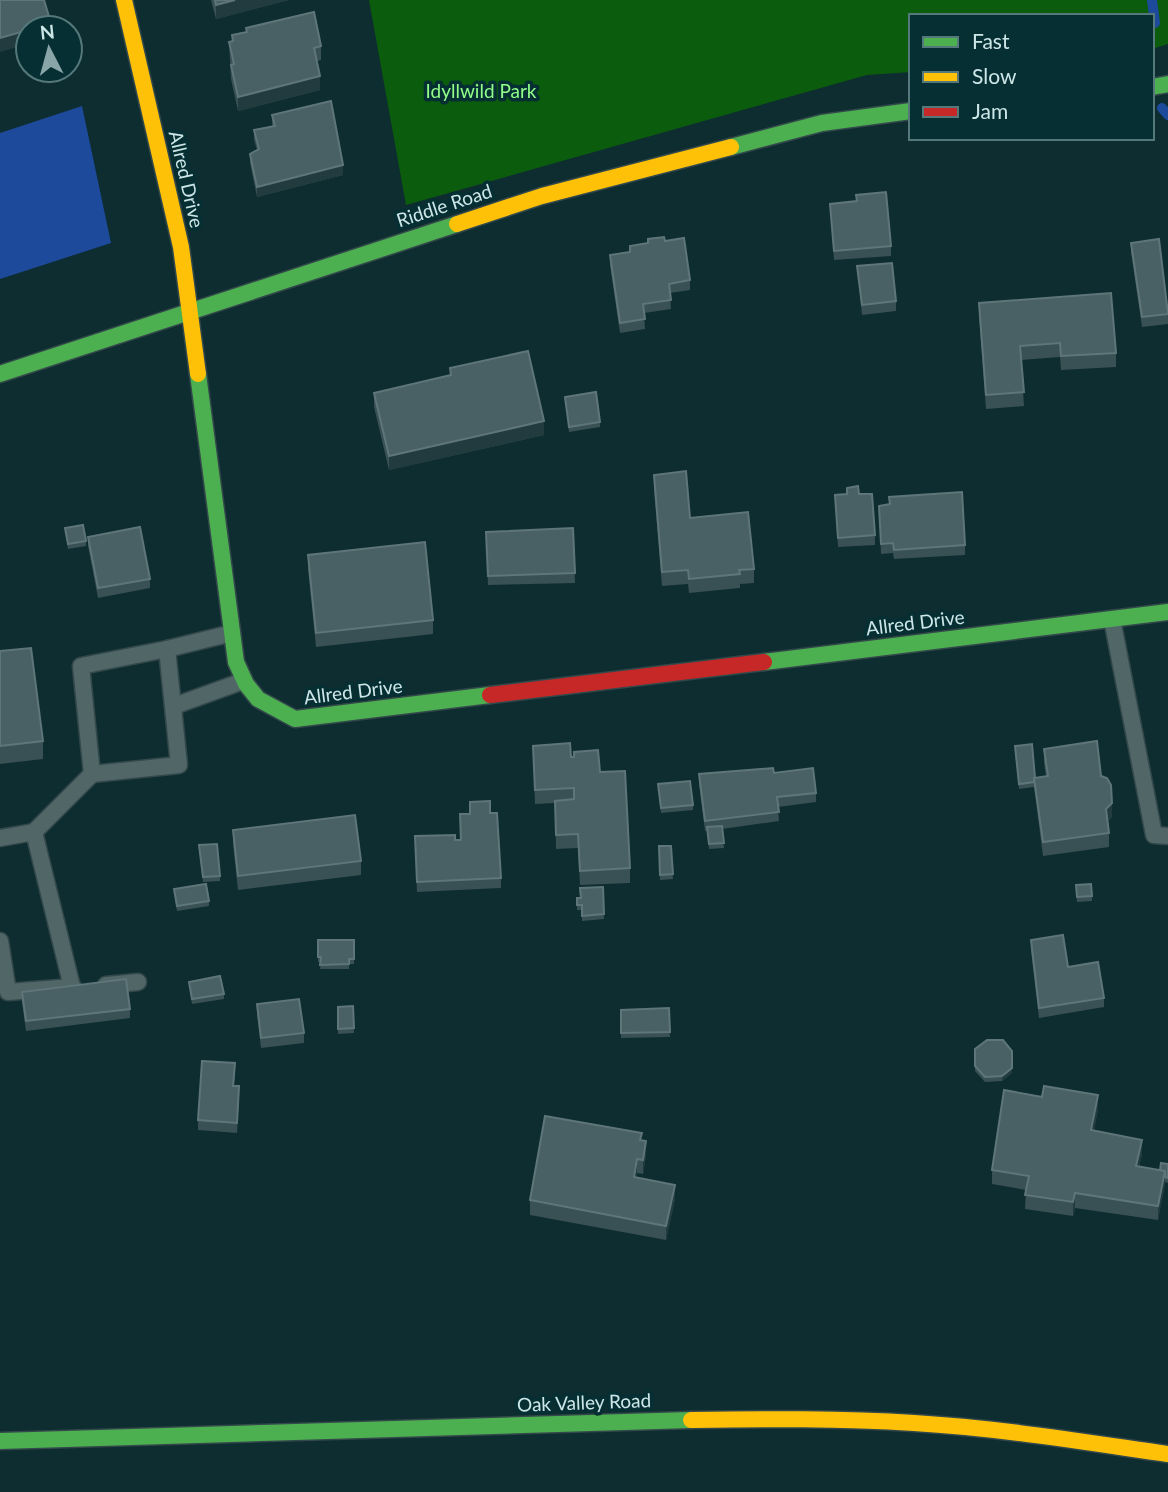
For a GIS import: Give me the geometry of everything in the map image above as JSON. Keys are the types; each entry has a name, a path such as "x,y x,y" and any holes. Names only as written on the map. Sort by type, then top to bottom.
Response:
{"street":[{"name":"Allred Drive","path":"124,0 181,247 236,662 243,681 261,704 295,719 1168,612"},
{"name":"Riddle Road","path":"0,374 542,196 822,123 909,111"},
{"name":"Oak Valley Road","path":"0,1441 671,1420 820,1419 917,1423 1061,1438 1168,1454"}],"lane":[{"path":"1112,618 1154,835 1168,836"},
{"path":"92,774 80,666 232,633"},
{"path":"0,838 34,832 92,774 179,765 167,649"},
{"path":"174,706 243,681"},
{"path":"34,832 72,987"},
{"path":"0,941 8,992 138,982"}],"green space":[{"name":"Idyllwild Park","path":"369,0 1168,0 1168,44 1154,48 1154,14 909,14 909,72 867,75 406,205"}],"water":[{"path":"82,106 111,243 0,279 0,133"}],"building":[{"path":"0,0 44,0 48,14 14,14 14,34 0,38"},
{"path":"215,0 235,0 216,5"},
{"path":"314,12 321,46 314,48 320,76 238,97 231,65 234,64 229,42 233,41 232,35 247,32 246,28"},
{"path":"331,101 343,165 257,187 250,154 259,149 254,130 275,126 272,115"},
{"path":"886,192 891,246 834,251 830,204 857,201 856,195"},
{"path":"664,237 665,241 684,238 690,280 669,284 671,300 643,304 645,319 620,323 610,255 630,252 630,246 648,243 648,239"},
{"path":"1159,239 1168,314 1142,317 1131,243"},
{"path":"892,263 896,301 862,305 857,266"},
{"path":"1111,293 1116,353 1061,356 1060,343 1020,346 1024,392 986,395 979,303"},
{"path":"528,351 544,421 389,456 374,393 451,375 450,368"},
{"path":"596,392 600,422 569,427 565,397"},
{"path":"686,471 690,518 748,512 754,569 739,570 740,574 689,579 688,570 662,572 654,475"},
{"path":"858,486 859,494 872,494 875,535 838,538 835,495 847,494 847,488"},
{"path":"962,492 965,545 894,550 893,543 881,544 879,506 890,504 889,497"},
{"path":"83,525 86,541 68,544 65,528"},
{"path":"140,527 150,579 98,588 88,537"},
{"path":"573,528 575,573 488,576 486,532"},
{"path":"425,542 433,620 316,633 308,555"},
{"path":"31,648 43,741 0,746 0,651"},
{"path":"1097,741 1101,776 1107,778 1111,785 1112,803 1106,809 1109,833 1043,842 1034,778 1048,776 1044,749"},
{"path":"570,743 571,757 574,757 574,752 598,750 600,772 625,771 630,868 580,871 578,834 556,835 555,801 574,799 574,788 535,790 533,746"},
{"path":"1032,744 1034,782 1019,784 1015,746"},
{"path":"773,768 774,773 813,768 816,793 777,797 779,812 705,821 699,774"},
{"path":"690,781 693,805 661,808 658,784"},
{"path":"490,801 490,813 497,813 501,878 417,882 415,836 455,835 455,840 461,840 460,814 470,814 470,802"},
{"path":"355,815 361,861 238,876 233,830"},
{"path":"722,826 724,843 709,844 707,827"},
{"path":"217,844 220,876 203,877 199,845"},
{"path":"659,846 671,846 673,874 660,875"},
{"path":"206,884 209,901 177,906 174,889"},
{"path":"1091,884 1092,896 1077,897 1076,885"},
{"path":"603,887 604,914 582,916 582,905 577,905 577,898 581,898 580,888"},
{"path":"1063,935 1068,967 1098,962 1104,998 1039,1008 1031,940"},
{"path":"318,940 354,940 354,959 349,959 349,964 320,965"},
{"path":"220,976 224,994 192,999 189,982"},
{"path":"126,979 130,1009 26,1021 22,992"},
{"path":"299,999 304,1033 261,1038 257,1004"},
{"path":"353,1006 354,1028 338,1029 338,1007"},
{"path":"669,1008 670,1032 621,1033 621,1010"},
{"path":"987,1040 1003,1040 1012,1051 1012,1068 1002,1076 985,1077 975,1066 975,1049"},
{"path":"202,1061 235,1063 233,1086 239,1086 237,1123 198,1120"},
{"path":"1044,1086 1098,1095 1091,1130 1142,1140 1136,1166 1165,1171 1158,1206 1075,1193 1073,1202 1025,1195 1029,1176 992,1170 1004,1090 1042,1097"},
{"path":"545,1116 642,1133 640,1140 646,1141 643,1160 637,1159 634,1177 675,1185 666,1226 530,1200"},
{"path":"1161,1163 1168,1164 1168,1178 1165,1177 1165,1171 1160,1170"}],"waterway":[{"path":"1152,0 1154,14"},
{"path":"1154,15 1155,23"},
{"path":"1162,108 1168,115"}],"traffic: fast":[{"path":"1154,87 1168,84"},
{"path":"731,147 822,123 909,111"},
{"path":"0,374 457,224"},
{"path":"198,374 236,662 246,684 258,699 295,719 490,695"},
{"path":"764,662 1168,612"},
{"path":"0,1441 691,1420"}],"traffic: slow":[{"path":"124,0 181,247 198,374"},
{"path":"457,224 542,196 731,147"},
{"path":"691,1420 831,1420 946,1425 1168,1454"}],"traffic: jam":[{"path":"490,695 764,662"}]}
